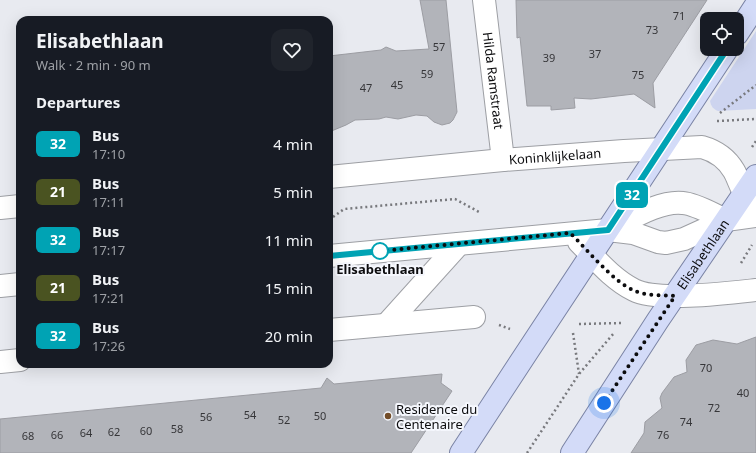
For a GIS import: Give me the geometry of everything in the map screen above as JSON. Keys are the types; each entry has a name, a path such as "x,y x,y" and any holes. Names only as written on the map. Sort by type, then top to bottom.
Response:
{"main road":[{"path":"744,23 756,5"},
{"path":"461,453 722,56"},
{"name":"Elisabethlaan","path":"572,453 726,220 752,190"}],"street":[{"name":"Hilda Ramstraat","path":"484,0 503,160"},
{"name":"Koninklijkelaan","path":"333,177 503,160 662,148 702,147 712,150 720,155 752,190"},
{"path":"608,230 648,210 662,205 683,202 726,220"},
{"path":"0,208 16,206"},
{"path":"333,256 608,230 633,234 666,243 684,239 726,220 756,216"},
{"path":"570,233 616,279 635,291 654,295 675,296 756,290"},
{"path":"386,325 458,244"},
{"path":"0,286 16,284"},
{"path":"333,330 474,316"},
{"path":"0,362 16,360"}],"path":[{"path":"716,122 756,119"},
{"path":"333,217 344,208 455,199 486,216"},
{"path":"738,267 755,242"},
{"path":"572,324 623,323"},
{"path":"527,453 579,374"}],"shaded area":[{"path":"756,31 756,109 718,111 712,107 710,101 740,56 744,56 744,49"}],"building":[{"path":"420,0 446,0 457,112 450,123 442,125 434,122 427,116 416,115 398,119 386,117 379,119 355,120 333,130 333,56 381,50 386,47 396,51 429,49"},
{"path":"516,0 707,0 653,83 655,108 634,94 591,99 574,98 575,108 551,110 551,106 527,106 520,37 517,38"},
{"path":"756,337 756,453 631,453 644,433 645,422 662,408 660,398 662,393 674,377 687,372 686,360 696,345 713,340 737,344"},
{"path":"442,374 441,383 452,391 411,453 0,453 0,419 321,388 327,378 334,384"}],"bus line":[{"name":"32","path":"333,256 608,230 626,205 722,56"}],"place":[{"name":"Elisabethlaan","path":"380,251"},
{"name":"Residence du Centenaire","path":"388,416"}],"route":[{"path":"380,251 570,233 616,279 635,291 644,294 675,296 604,403"}]}
